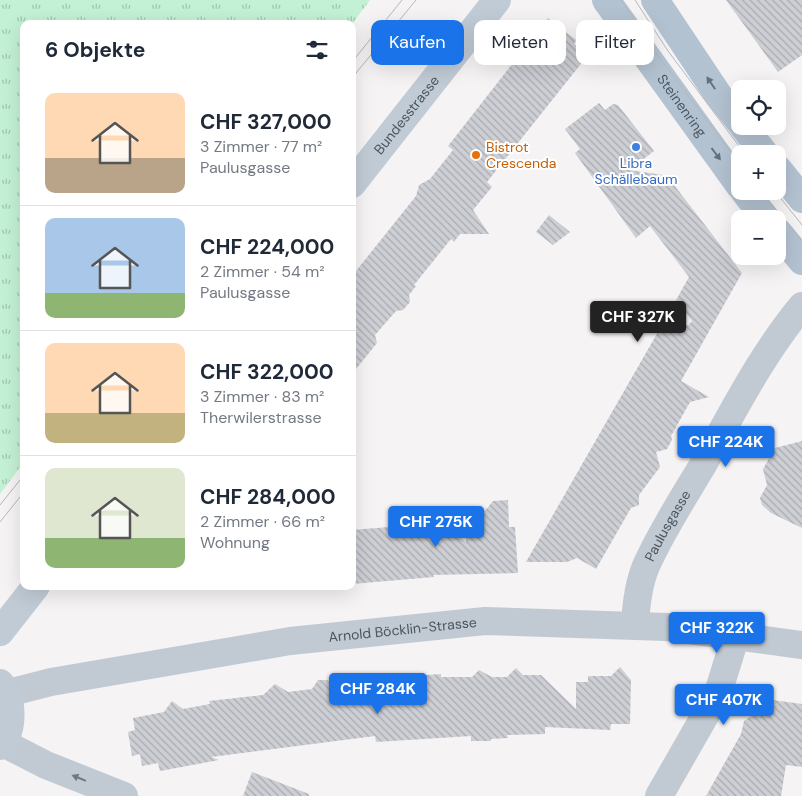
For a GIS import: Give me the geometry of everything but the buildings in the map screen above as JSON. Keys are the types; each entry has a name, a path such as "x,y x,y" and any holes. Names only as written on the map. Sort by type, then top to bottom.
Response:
{"main road":[{"name":"Bundesstrasse","path":"356,179 497,0"},
{"name":"Steinenring","path":"606,0 731,174"},
{"path":"655,0 731,111"},
{"path":"751,135 759,145"},
{"path":"786,179 802,200"},
{"path":"751,200 759,210"},
{"path":"786,242 802,261"},
{"path":"0,632 33,590"},
{"path":"2,744 8,728 10,708 4,688"}],"street":[{"name":"Paulusgasse","path":"635,625 638,594 646,567 661,538 748,386 776,340 802,306"},
{"name":"Arnold Böcklin-Strasse","path":"4,688 51,682 290,641 484,621 635,625 736,635 802,645"},
{"path":"659,796 718,692 736,635"},
{"path":"2,744 46,765 124,796"}],"green space":[{"path":"0,0 370,0 355,20 20,20 20,467 0,494"}],"tram line":[{"path":"356,57 402,0"},
{"path":"356,73 416,0"},
{"path":"621,0 659,57 731,152"},
{"path":"635,0 668,51 738,145"},
{"path":"768,200 802,241"},
{"path":"782,200 802,225"},
{"path":"0,505 20,480"},
{"path":"0,522 20,497"}],"place":[{"name":"Libra Schällebaum","path":"636,147"},
{"name":"Bistrot Crescenda","path":"476,155"}]}
